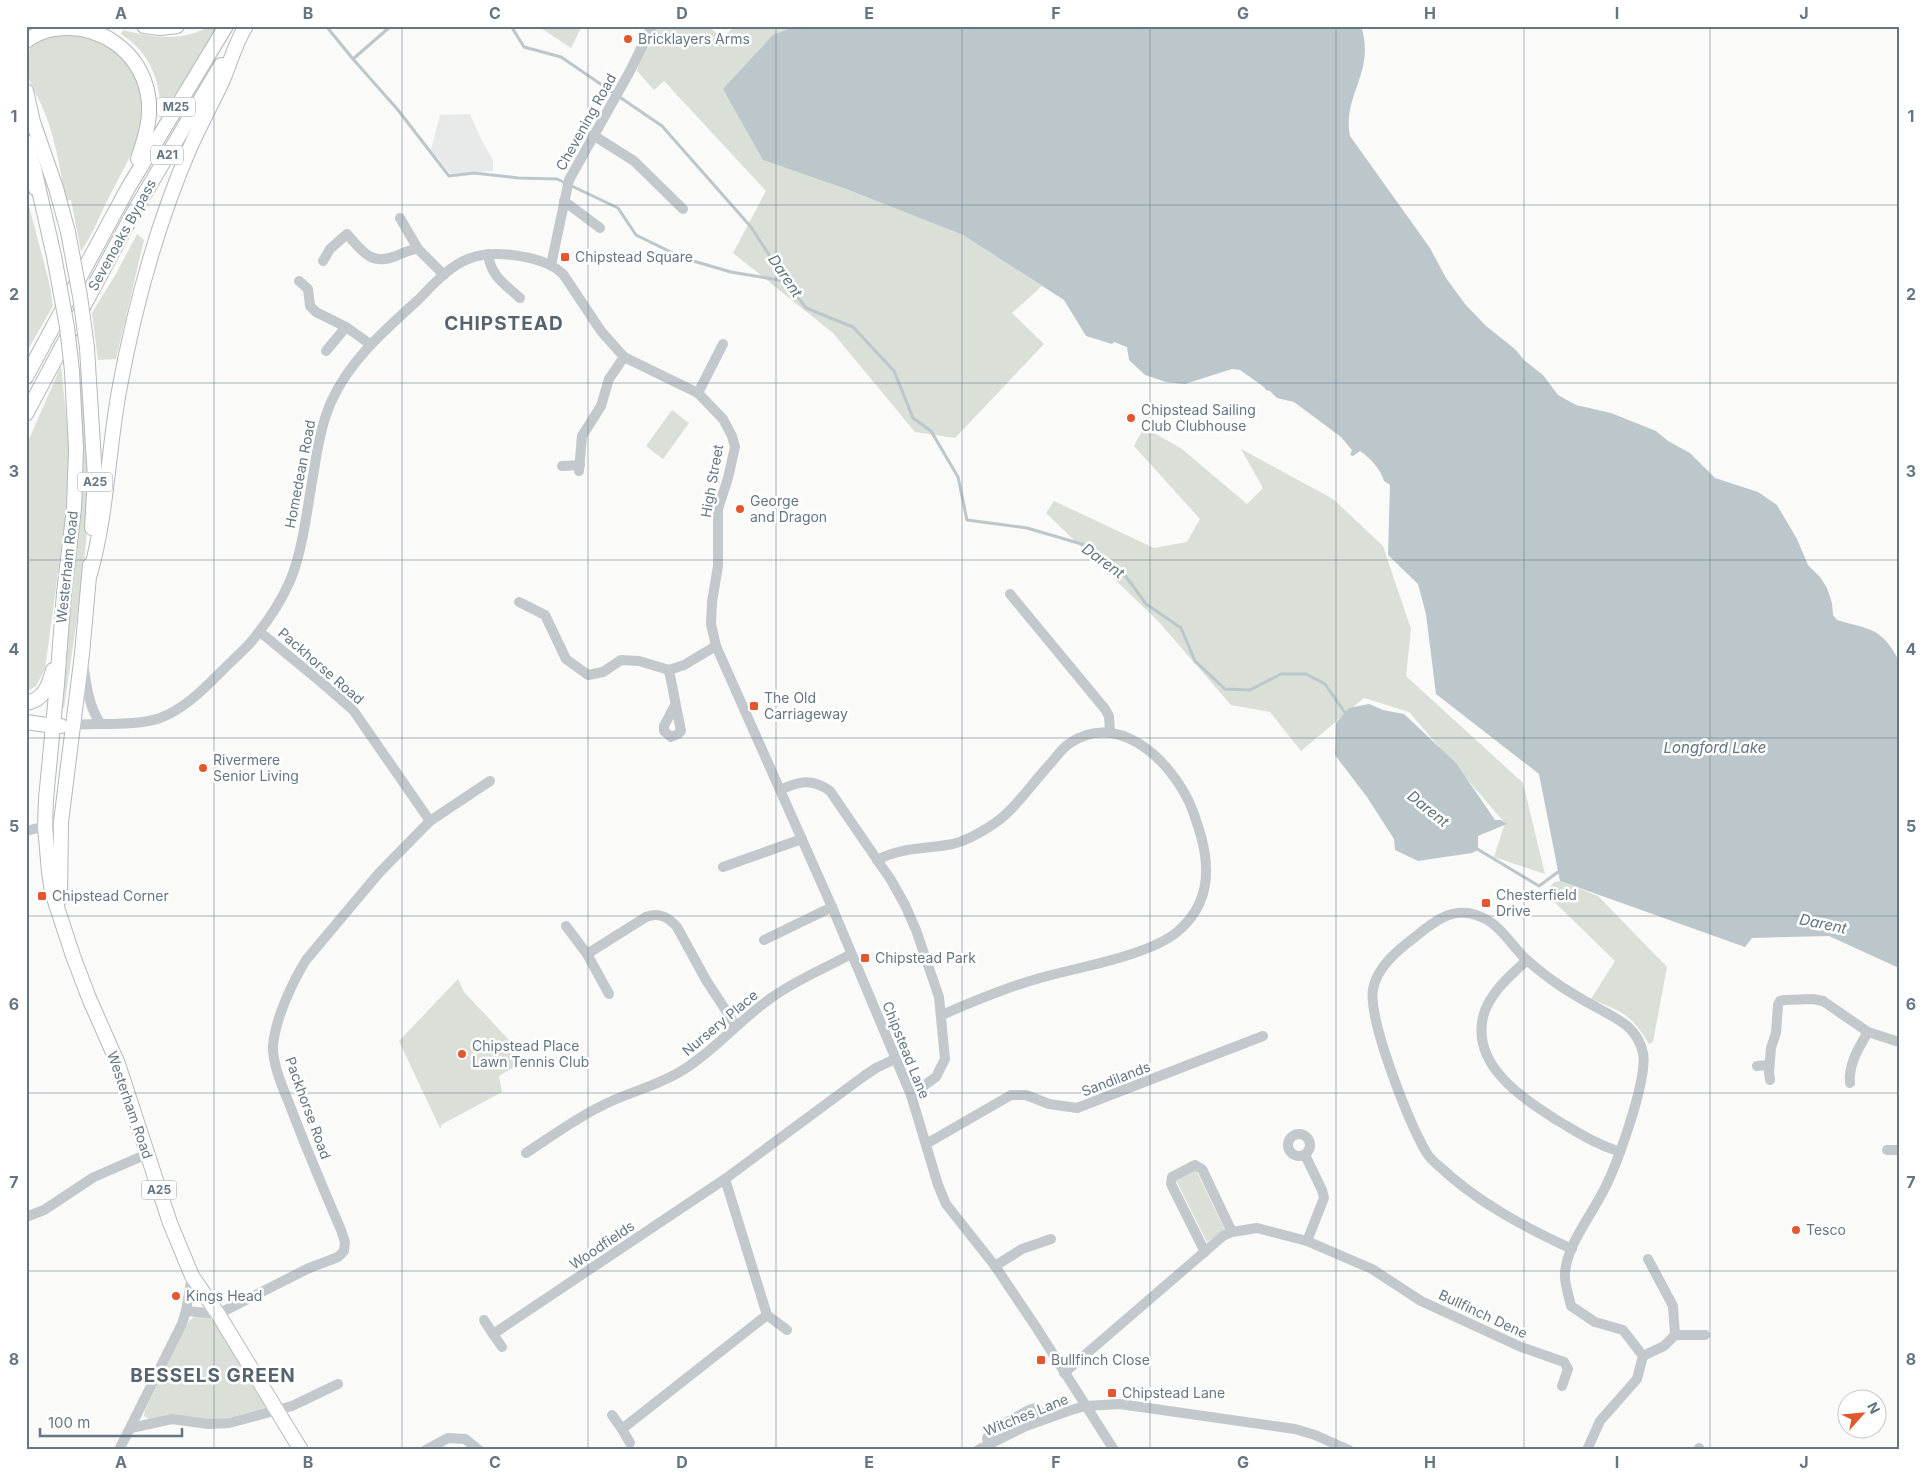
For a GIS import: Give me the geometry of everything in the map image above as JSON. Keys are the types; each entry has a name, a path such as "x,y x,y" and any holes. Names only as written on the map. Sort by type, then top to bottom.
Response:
{"highway":[{"path":"144,26 160,28 177,26"},
{"name":"M25","path":"128,188 226,26"},
{"path":"26,41 32,36 49,30 72,28 85,30 108,38 117,44 138,66 148,95 149,119 128,188"},
{"path":"90,574 100,532 119,390 144,279 159,230 188,152 230,64 243,30"},
{"name":"Sevenoaks Bypass","path":"26,414 130,218 243,30"},
{"path":"26,91 33,122"},
{"name":"Westerham Road","path":"33,122 56,188 68,232 80,296 87,348 95,478 90,574 82,654 60,822 59,910"},
{"path":"26,142 44,207"},
{"name":"Sevenoaks Bypass","path":"26,376 128,188"},
{"name":"Westerham Road","path":"44,207 67,327 72,371 76,449 74,508 48,773 45,826 52,892 86,990 118,1064 170,1223 192,1276 218,1314 301,1450"},
{"path":"26,703 39,699 44,693 49,684 60,645"},
{"path":"26,722 54,726 72,725"}],"main road":[{"name":"Westerham Road","path":"26,105 33,122"},
{"name":"Westerham Road","path":"26,169 44,207"}],"street":[{"name":"Chevening Road","path":"551,265 568,182 652,26"},
{"path":"593,135 634,161 683,210"},
{"path":"564,201 600,228"},
{"path":"400,218 418,249 444,275"},
{"path":"323,261 330,249 347,234 364,253 374,259 385,260 412,249 418,249"},
{"path":"488,254 489,264 493,273 520,298"},
{"name":"Homedean Road","path":"100,723 134,722 159,718 203,690 260,632 291,580 304,527 324,420 336,392 370,344 444,275 468,259 488,254 512,255 551,265"},
{"name":"High Street","path":"551,265 563,274 601,331 624,357 698,393 718,412 729,426 735,448 718,509 718,566 712,602 711,624 716,646 724,665"},
{"path":"298,281 308,289 310,306 316,312 346,327 370,344"},
{"path":"326,351 346,327"},
{"path":"698,393 722,344"},
{"path":"562,466 579,468 582,436 601,406 609,379 624,357"},
{"path":"1010,594 1105,709 1108,716 1110,733"},
{"path":"519,602 545,615 566,659 588,675 604,672 621,660 639,661 669,670 684,665 716,646"},
{"name":"Packhorse Road","path":"260,632 353,710 430,821"},
{"path":"72,725 100,723 89,699 82,654"},
{"name":"Chipstead Lane","path":"724,665 832,906 911,1095 938,1185 946,1204 995,1266 1114,1450"},
{"path":"669,670 675,705"},
{"path":"877,860 896,851 956,843 990,826 1003,816 1069,744 1084,736 1110,733 1138,742 1150,751 1176,779 1187,797 1202,838 1208,875 1201,902 1194,914 1177,932 1150,947 1020,984 942,1015"},
{"name":"Packhorse Road","path":"218,1314 338,1256 344,1250 345,1242 342,1230 304,1143 282,1084 273,1047 276,1027 297,975 306,960 379,873 430,821 490,780"},
{"path":"780,790 802,782 821,784 830,791 905,905 916,930 939,997 945,1059 936,1077 911,1095"},
{"path":"26,830 60,822"},
{"path":"723,867 802,839"},
{"path":"764,940 832,906"},
{"path":"587,954 646,917 653,914 664,916 677,927 706,980 736,1026"},
{"path":"1572,1249 1493,1208 1459,1184 1427,1154 1390,1068 1374,1008 1373,992 1376,979 1384,966 1411,940 1447,915 1474,914 1495,924 1526,960 1583,1001 1615,1016 1626,1024 1638,1039 1644,1061 1643,1075 1620,1152 1602,1195 1572,1249 1565,1274 1571,1306 1596,1322 1622,1330 1643,1356"},
{"path":"566,926 587,954 609,994"},
{"name":"Nursery Place","path":"526,1153 591,1111 648,1088 682,1071 699,1060 736,1026 774,996 851,954"},
{"path":"1526,960 1507,979 1486,1007 1481,1031 1487,1055 1509,1085 1535,1106 1597,1144 1620,1152"},
{"path":"1770,1080 1769,1065 1771,1048 1776,1033 1778,1005 1785,1000 1813,999 1824,1001 1868,1032 1899,1042"},
{"path":"1850,1083 1849,1073 1868,1032"},
{"name":"Sandilands","path":"926,1144 1011,1095 1026,1095 1049,1104 1077,1108 1263,1036"},
{"name":"Woodfields","path":"493,1334 726,1179 864,1076 895,1059"},
{"path":"1757,1066 1769,1065"},
{"path":"1887,1150 1899,1150"},
{"path":"26,1217 44,1210 94,1177 147,1154"},
{"path":"1064,1373 1223,1236 1232,1232 1257,1228 1307,1242 1324,1198 1305,1155"},
{"path":"1204,1252 1171,1184 1172,1177 1195,1165 1202,1169 1232,1232"},
{"path":"726,1179 767,1314 787,1330"},
{"path":"995,1266 1022,1249 1051,1239"},
{"name":"Bullfinch Dene","path":"1307,1242 1372,1269 1421,1301 1521,1347 1564,1362 1568,1369 1562,1386"},
{"path":"1648,1259 1673,1306 1675,1335"},
{"path":"118,1450 131,1428 182,1324 192,1276"},
{"path":"186,1311 218,1314"},
{"path":"622,1429 767,1314"},
{"path":"484,1320 502,1347"},
{"path":"1587,1450 1600,1422 1637,1378 1643,1356 1664,1346 1675,1335 1705,1335"},
{"path":"131,1428 172,1419 208,1424 229,1423 292,1406 338,1384"},
{"name":"Witches Lane","path":"978,1450 1026,1426 1085,1406 1120,1404 1295,1429 1349,1450"},
{"path":"989,1444 987,1438 991,1431 1029,1410 1035,1408 1048,1418"},
{"path":"612,1415 630,1443"},
{"path":"426,1450 448,1438 465,1438 479,1450"}],"shaded area":[{"path":"211,26 216,28 161,117 159,92 152,70 140,50 121,34 123,30 167,37 189,34"},
{"path":"538,26 582,26 571,48"},
{"path":"656,26 708,26 722,38 735,26 795,26 773,35 763,160 846,189 963,235 1042,286 1012,313 1044,344 955,438 915,432 833,333 733,253 766,191 664,81 654,90 637,71 640,60"},
{"path":"74,35 91,39 106,46 119,55 130,67 142,97 143,113 140,131 134,148 93,231 81,251 71,200 66,201 52,133 30,81 26,65 26,57 29,50 37,41 49,37"},
{"path":"470,114 493,160 493,171 451,174 431,150 440,115"},
{"path":"26,195 49,282 53,306 26,353"},
{"path":"137,234 144,240 116,359 98,360 92,313"},
{"path":"61,366 68,433 68,498 45,669 36,686 26,692 26,446"},
{"path":"82,366 89,447 89,496 76,629 64,708 60,707 81,505 79,374"},
{"path":"672,410 689,423 663,459 646,446"},
{"path":"1144,427 1182,449 1247,504 1263,488 1241,449 1333,499 1383,546 1411,629 1406,676 1523,783 1545,874 1494,857 1505,823 1409,712 1364,698 1301,751 1270,712 1231,705 1158,621 1046,513 1054,501 1154,548 1187,542 1200,519 1134,446"},
{"path":"1560,881 1598,896 1667,967 1653,1042 1649,1044 1637,1026 1625,1015 1591,999 1615,961 1545,893 1554,882"},
{"name":"Chipstead Place Lawn Tennis Club","path":"458,979 464,992 510,1041 513,1039 517,1043 517,1048 524,1061 499,1076 502,1092 441,1125 440,1128 399,1041"},
{"path":"1196,1170 1225,1230 1207,1242 1176,1180"},
{"name":"BESSELS GREEN","path":"194,1317 208,1317 213,1321 268,1407 228,1418 209,1420 171,1414 149,1419 144,1416 145,1410 189,1321"}],"water":[{"name":"Longford Lake","path":"795,26 1361,26 1365,42 1364,57 1362,70 1350,108 1350,136 1430,248 1446,278 1465,304 1486,326 1543,375 1558,395 1576,405 1611,413 1656,431 1668,441 1690,453 1715,478 1758,492 1777,505 1797,539 1808,565 1820,577 1827,588 1832,603 1833,615 1837,620 1867,628 1881,636 1893,650 1899,661 1899,968 1829,936 1752,938 1745,947 1560,881 1539,774 1436,694 1426,614 1418,584 1388,555 1390,485 1384,481 1375,464 1360,451 1353,456 1350,455 1352,450 1341,437 1294,402 1277,398 1240,370 1232,369 1185,384 1166,382 1145,375 1129,360 1127,347 1086,336 1064,300 963,235 846,189 763,160 723,89 773,35"},
{"path":"1369,704 1383,710 1404,714 1456,763 1495,820 1501,820 1507,824 1478,836 1478,850 1472,853 1418,861 1395,850 1394,839 1367,797 1335,755 1336,723 1349,708"}],"waterway":[{"name":"Darent","path":"326,26 353,59 391,26"},
{"name":"Darent","path":"511,26 524,47 561,57 662,126 751,227 806,308 853,327 894,371 913,418 931,431 958,477 967,520 1027,528 1085,545 1122,571 1146,604 1181,628 1195,661 1225,689 1250,690 1281,674 1306,674 1325,684 1346,714"},
{"path":"353,59 398,110 449,176 474,173 518,178 557,179 618,208 636,235 683,258 731,272 785,281"},
{"name":"Darent","path":"1474,847 1539,886 1558,872"}],"place":[{"name":"Bricklayers Arms","path":"628,39"},
{"name":"Chipstead Square","path":"565,257"},
{"name":"Chipstead Sailing Club Clubhouse","path":"1131,418"},
{"name":"George and Dragon","path":"740,509"},
{"name":"The Old Carriageway","path":"754,706"},
{"name":"Rivermere Senior Living","path":"203,768"},
{"name":"Chipstead Corner","path":"42,896"},
{"name":"Chesterfield Drive","path":"1486,903"},
{"name":"Chipstead Park","path":"865,958"},
{"name":"Chipstead Place Lawn Tennis Club","path":"462,1054"},
{"name":"Tesco","path":"1796,1230"},
{"name":"Kings Head","path":"176,1296"},
{"name":"Bullfinch Close","path":"1041,1360"},
{"name":"Chipstead Lane","path":"1112,1393"}],"district":[{"name":"CHIPSTEAD","path":"504,323"},
{"name":"BESSELS GREEN","path":"213,1375"}]}
